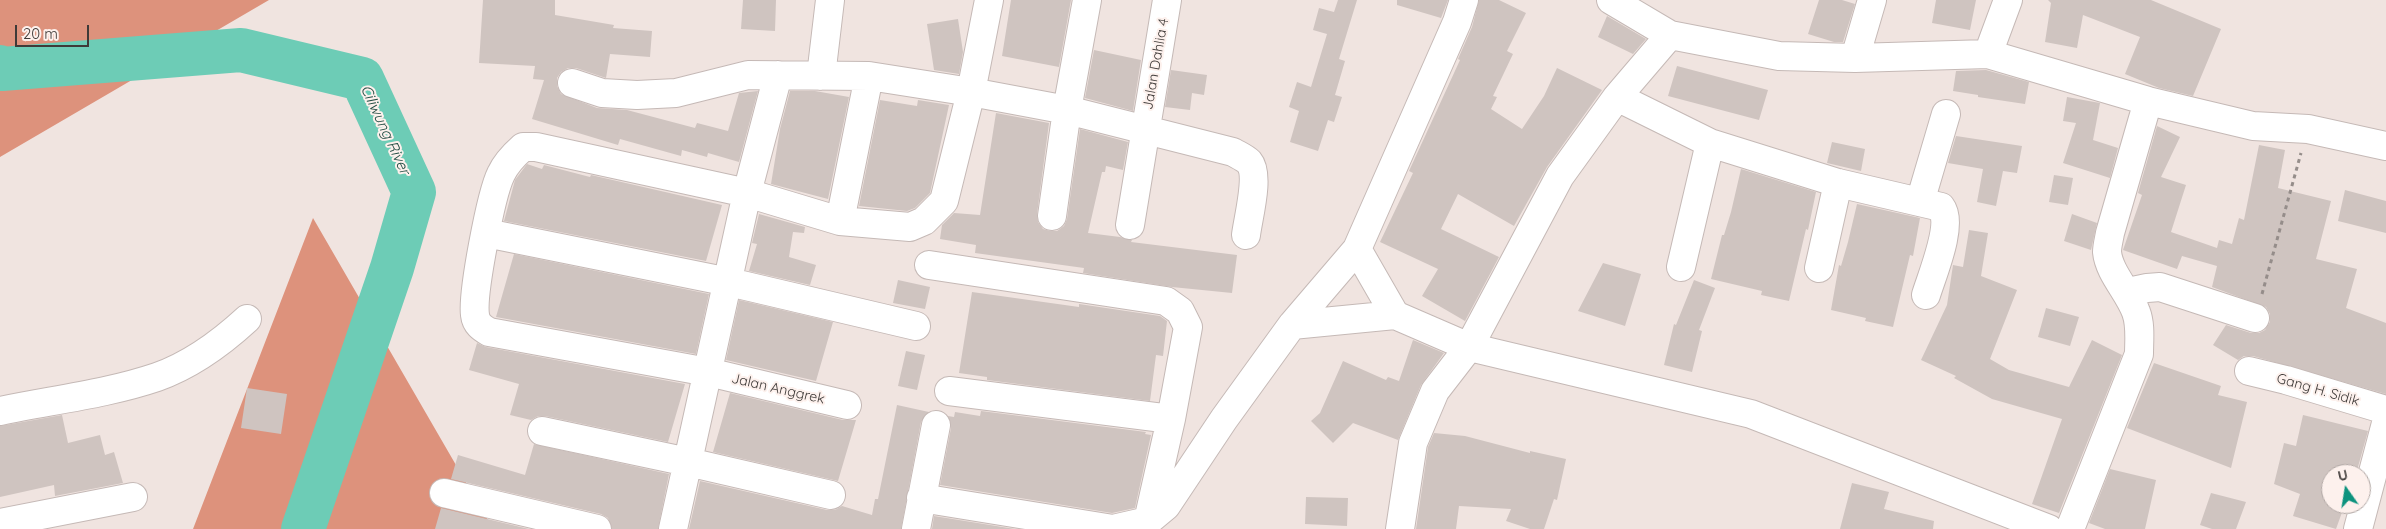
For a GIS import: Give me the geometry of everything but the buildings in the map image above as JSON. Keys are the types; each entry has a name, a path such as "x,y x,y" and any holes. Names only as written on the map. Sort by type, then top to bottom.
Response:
{"street":[{"path":"821,76 830,0"},
{"path":"916,326 729,282 486,232 500,175 510,158 523,147 536,147 747,193 840,221 910,227 924,221 944,201 972,92 989,0"},
{"path":"1052,216 1067,110 1087,0"},
{"name":"Jalan Dahlia 4","path":"1130,225 1167,0"},
{"path":"921,498 1113,528 1148,521 1166,506 1224,418 1292,325 1357,249 1457,22 1464,0"},
{"path":"1611,0 1670,35 1779,56 1856,58 1988,54 2148,101 2253,126 2308,128 2386,146"},
{"path":"1856,58 1872,0"},
{"path":"1988,54 2008,0"},
{"path":"1400,529 1413,443 1435,391 1469,347 1560,176 1617,97 1670,35"},
{"path":"572,83 602,93 637,95 676,93 748,74 869,76 972,92 1067,110 1145,128 1233,152 1249,163 1254,172 1254,181 1246,235"},
{"path":"673,529 729,282 747,193 778,75"},
{"path":"840,221 869,76"},
{"path":"1617,97 1710,143 1838,183 1942,208 1946,226 1926,295"},
{"path":"2070,529 2139,354 2140,332 2137,314 2128,292 2111,267 2107,251 2110,233 2148,101"},
{"path":"1920,202 1946,114"},
{"path":"1681,267 1710,143"},
{"path":"1819,268 1838,183"},
{"name":"Jalan Anggrek","path":"486,232 474,304 475,317 481,328 489,332 708,372 847,405"},
{"path":"1357,249 1395,316"},
{"path":"929,266 1166,302 1180,311 1188,327 1171,419 1148,521"},
{"path":"2128,292 2147,288 2160,288 2255,318"},
{"path":"1292,325 1395,316 1469,347 1751,414 2049,529"},
{"path":"0,411 122,388 159,376 228,337 247,319"},
{"name":"Gang H. Sidik","path":"2249,372 2286,380 2386,410"},
{"path":"949,391 1171,419"},
{"path":"2358,529 2386,423"},
{"path":"916,529 936,425"},
{"path":"542,431 831,495"},
{"path":"444,493 597,529"},
{"path":"16,524 133,497"}],"path":[{"path":"2255,318 2308,128"}],"shaded area":[{"path":"0,0 269,0 0,157"},
{"path":"313,218 493,529 193,529"}],"waterway":[{"name":"Ciliwung River","path":"0,67 2,69 241,50 362,79 414,192 392,268 303,529"}]}
